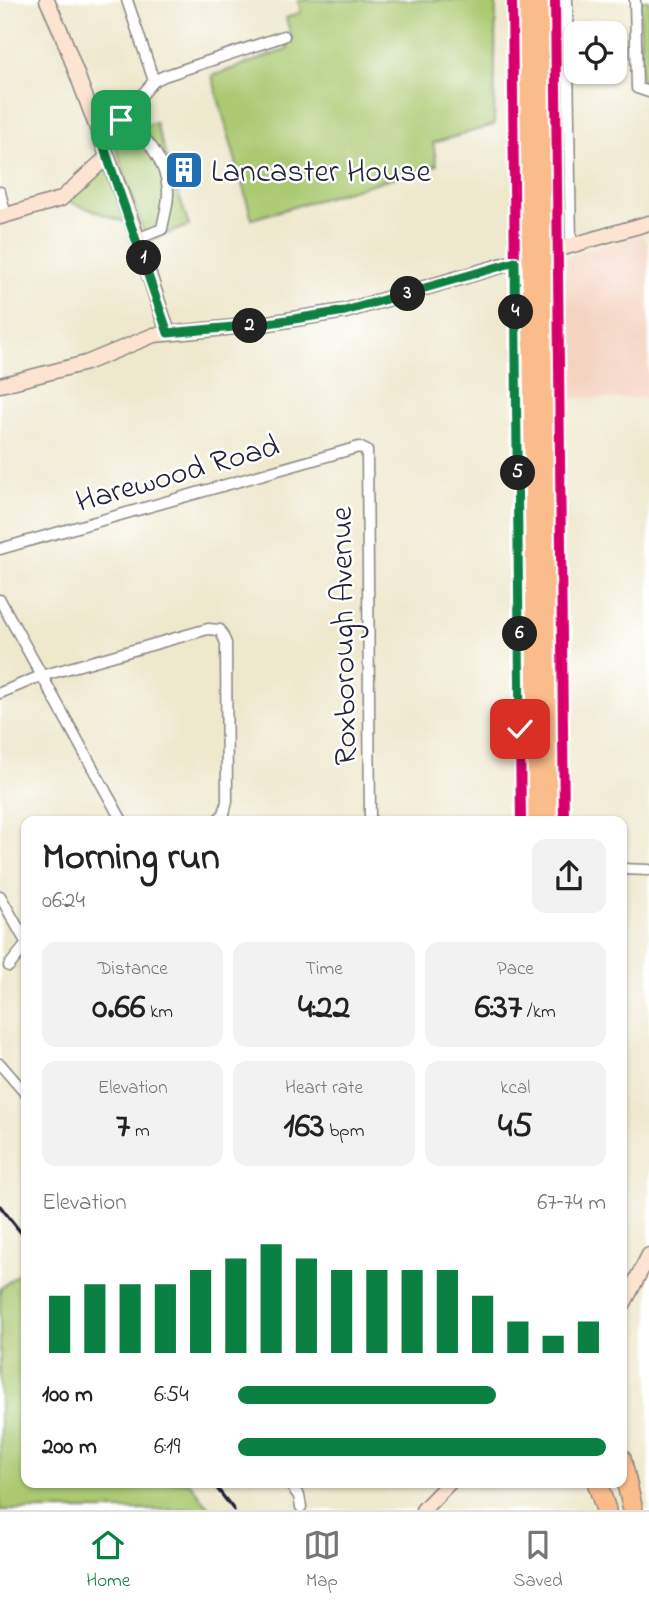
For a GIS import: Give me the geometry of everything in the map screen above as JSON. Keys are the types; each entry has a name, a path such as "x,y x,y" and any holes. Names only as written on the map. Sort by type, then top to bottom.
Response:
{"highway":[{"path":"525,0 534,816"},
{"path":"542,0 551,816"},
{"path":"627,1482 634,1510"}],"street":[{"path":"47,0 98,130 168,333"},
{"path":"127,0 154,81"},
{"path":"567,0 571,244"},
{"path":"635,0 637,88 649,92"},
{"path":"98,130 121,120 154,81 284,36"},
{"path":"121,120 135,127 158,156 168,191 162,229 137,239"},
{"path":"0,192 3,216 61,199 107,157"},
{"path":"0,385 86,363 153,335 256,325 345,311 649,223"},
{"name":"Harewood Road","path":"0,549 359,447 367,451"},
{"name":"Roxborough Avenue","path":"367,451 370,816"},
{"path":"0,600 119,816"},
{"path":"0,693 41,676 208,629 220,630 226,643 227,800 222,816"},
{"path":"627,869 649,870"},
{"path":"0,895 21,935"},
{"path":"9,966 21,950"},
{"path":"0,1064 21,1088"},
{"path":"627,1297 649,1255"},
{"path":"293,1488 299,1496 301,1507"},
{"path":"423,1510 444,1488"}],"shaded area":[{"path":"642,235 649,247 649,398 568,399 566,260 571,255"}],"green space":[{"path":"298,0 496,0 494,125 433,143 437,165 252,219 212,76 288,49 286,41 292,39 286,18 301,12"},
{"path":"557,0 560,0 561,141 559,141"},
{"path":"640,0 649,0 649,88 641,79"},
{"path":"155,122 189,226 147,241 110,130 122,126 131,131"},
{"path":"107,157 133,225 61,199"},
{"path":"21,1272 21,1488 194,1488 211,1510 0,1510 0,1289"}],"railway":[{"path":"0,1206 21,1233"},
{"path":"217,1488 234,1510"}],"cycle path":[{"path":"512,0 521,816"},
{"path":"555,0 564,816"}],"place":[{"name":"Lancaster House","path":"184,170"}],"route":[{"path":"121,120 98,130 168,333 256,325 345,311 515,262 520,729"}]}
